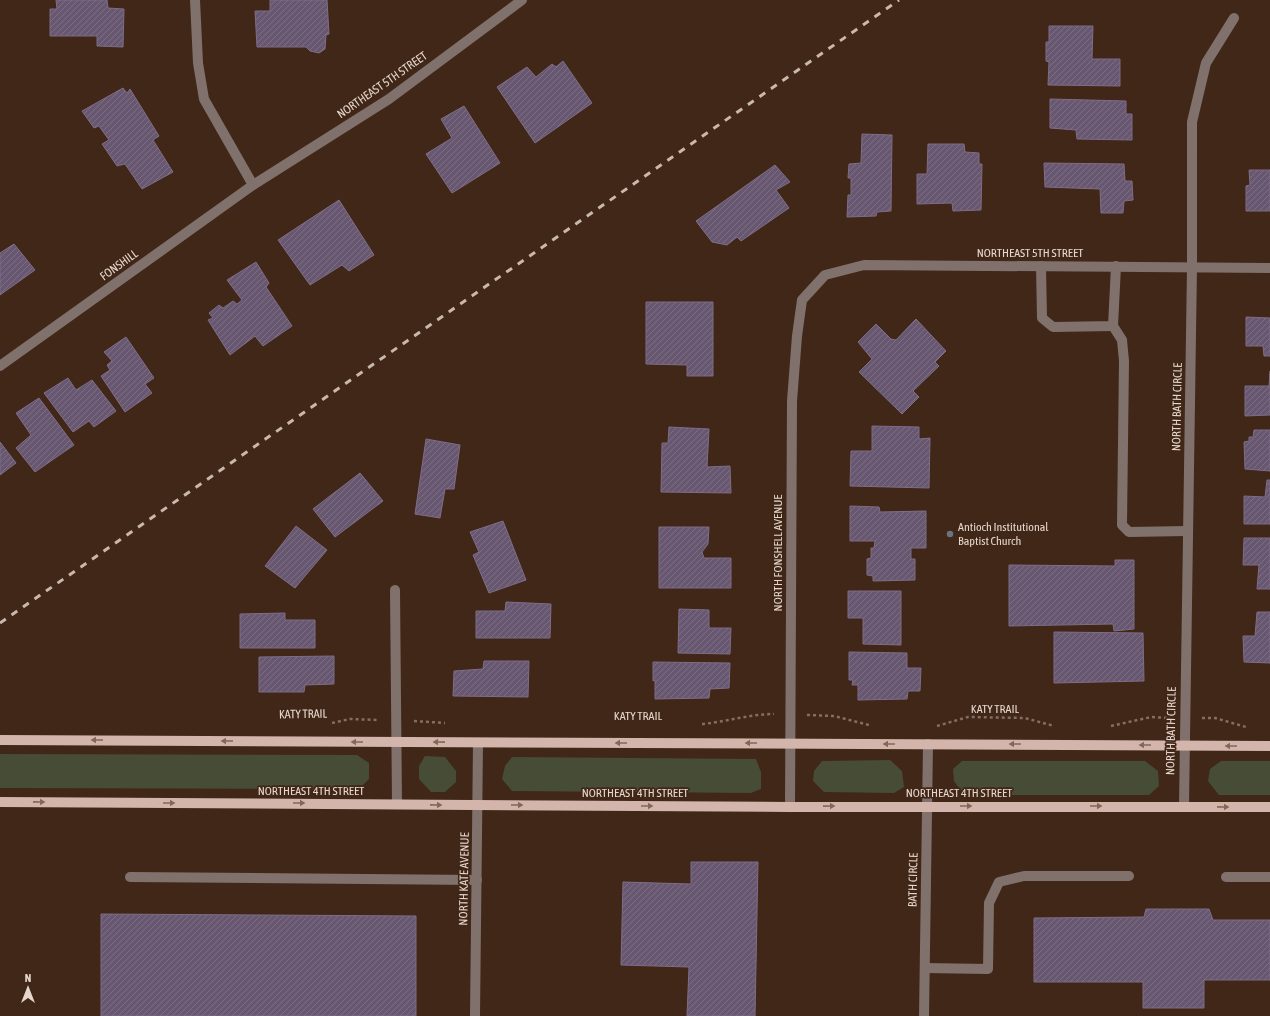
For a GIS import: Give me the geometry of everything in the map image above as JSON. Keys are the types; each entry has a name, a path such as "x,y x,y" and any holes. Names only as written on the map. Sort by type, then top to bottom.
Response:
{"main road":[{"path":"0,740 1270,746"},
{"name":"NORTHEAST 4TH STREET","path":"0,802 790,807 1270,807"}],"street":[{"path":"196,0 198,62 204,99 253,186"},
{"name":"NORTHEAST 5TH STREET","path":"253,186 389,99 522,0"},
{"name":"NORTH BATH CIRCLE","path":"1184,806 1184,718 1192,267 1192,122 1206,63 1234,18"},
{"name":"FONSHILL","path":"0,366 253,186"},
{"name":"NORTHEAST 5TH STREET","path":"802,300 824,275 864,265 1270,268"},
{"path":"1041,266 1042,318 1052,327 1113,326"},
{"path":"1116,266 1113,326 1122,340 1124,361 1122,524 1129,532 1187,531"},
{"name":"NORTH FONSHELL AVENUE","path":"790,807 792,401 797,336 802,300"},
{"path":"395,590 397,804"},
{"name":"NORTH KATE AVENUE","path":"475,1016 478,742"},
{"name":"BATH CIRCLE","path":"924,1016 928,744"},
{"path":"925,968 988,969 989,903 999,882 1024,876 1129,876"},
{"path":"130,877 477,880"},
{"path":"1226,877 1270,877"}],"path":[{"path":"696,724 723,723 746,717 768,714 834,716 873,726"},
{"name":"KATY TRAIL","path":"930,726 937,726 968,717 1025,718 1054,727"},
{"path":"1110,727 1151,717 1215,718 1251,729"},
{"name":"KATY TRAIL","path":"325,724 350,719 451,724"}],"green space":[{"path":"0,754 357,755 369,763 369,779 359,789 0,788"},
{"path":"425,756 445,757 456,771 456,782 445,792 431,792 419,779 419,766"},
{"path":"512,757 756,759 761,772 761,789 751,793 512,791 502,779 505,766"},
{"path":"890,760 902,771 904,787 894,793 824,792 813,781 814,771 822,761"},
{"path":"962,761 1145,761 1158,771 1159,786 1149,795 964,795 954,781 953,769"},
{"path":"1221,761 1270,761 1270,795 1219,795 1208,781 1210,769"}],"building":[{"path":"56,0 107,0 108,8 124,9 123,47 97,46 97,36 50,36 50,9 57,9"},
{"path":"270,0 327,0 329,34 326,35 325,49 319,53 310,51 306,47 257,47 255,11 270,11"},
{"path":"1049,26 1093,26 1092,59 1120,59 1120,86 1048,85 1049,62 1046,61 1046,42 1049,42"},
{"path":"563,61 592,103 535,143 497,87 527,67 536,77 552,64 556,67"},
{"path":"123,88 127,93 130,89 159,136 153,140 173,172 142,189 125,164 117,166 102,144 109,140 99,126 94,128 82,111"},
{"path":"1050,99 1126,101 1126,114 1132,114 1132,140 1077,139 1076,130 1050,128"},
{"path":"464,106 500,163 452,193 426,154 452,138 441,119"},
{"path":"862,134 892,135 891,211 877,212 876,216 847,217 848,195 851,195 851,178 848,178 849,164 861,163"},
{"path":"928,144 964,144 965,152 979,153 979,164 982,164 981,210 953,211 952,203 917,204 917,174 927,174"},
{"path":"1044,163 1124,164 1125,181 1132,181 1133,200 1124,201 1123,213 1101,213 1100,189 1045,187"},
{"path":"775,165 790,182 776,190 789,208 741,241 737,237 727,245 712,242 696,221"},
{"path":"1249,170 1270,170 1270,211 1246,211 1246,186 1250,185"},
{"path":"339,200 374,255 349,271 342,265 310,285 278,240"},
{"path":"14,244 35,270 0,295 0,253"},
{"path":"256,262 269,283 266,287 292,326 263,346 255,336 230,355 208,320 213,318 209,313 219,305 223,308 233,301 237,304 242,300 227,280"},
{"path":"646,302 713,302 713,376 687,376 687,365 646,364"},
{"path":"1246,317 1270,318 1270,356 1264,356 1263,346 1246,346"},
{"path":"916,319 946,351 935,362 939,366 913,391 919,397 902,414 859,372 872,359 858,342 876,324 891,339 896,340"},
{"path":"126,337 154,378 145,384 152,393 125,412 101,376 110,370 107,365 112,361 104,352"},
{"path":"1270,371 1270,415 1245,416 1245,386 1269,386"},
{"path":"68,378 76,390 92,380 116,411 94,427 89,421 73,432 44,393"},
{"path":"39,398 74,445 35,472 16,448 31,435 16,413"},
{"path":"872,426 919,427 919,439 930,438 929,488 850,486 851,451 872,451"},
{"path":"669,427 709,429 707,467 730,466 731,493 661,492 662,443 668,443"},
{"path":"1254,430 1270,430 1270,471 1245,469 1244,442 1249,441 1249,437 1253,437"},
{"path":"426,439 460,445 454,489 445,489 440,518 415,514"},
{"path":"0,442 16,463 0,475"},
{"path":"360,473 383,501 335,537 313,509"},
{"path":"1267,480 1270,480 1270,524 1244,524 1244,496 1265,497"},
{"path":"850,506 879,507 880,512 926,511 926,548 911,548 911,559 915,559 915,580 873,581 873,576 867,575 867,559 871,558 871,548 874,548 875,541 850,541"},
{"path":"503,521 526,580 489,593 473,555 479,552 470,532"},
{"path":"296,526 327,550 295,588 265,566"},
{"path":"659,527 709,527 708,544 702,552 704,558 731,558 731,588 659,588"},
{"path":"1244,538 1270,538 1270,589 1257,589 1259,565 1243,565"},
{"path":"1115,560 1134,560 1134,629 1114,631 1113,624 1009,626 1009,565 1115,566"},
{"path":"848,591 901,591 901,645 863,644 863,618 848,618"},
{"path":"506,602 551,604 550,638 476,638 476,611 505,611"},
{"path":"679,609 709,610 709,628 731,628 730,654 678,653"},
{"path":"1257,612 1270,612 1270,663 1244,662 1243,636 1255,636"},
{"path":"285,613 285,620 315,620 315,648 240,648 240,614"},
{"path":"1054,632 1143,633 1144,681 1054,683"},
{"path":"849,652 907,653 907,668 921,668 920,691 908,691 907,699 858,700 858,685 852,685 853,680 849,680"},
{"path":"334,656 334,684 305,685 304,692 259,692 259,657"},
{"path":"484,661 529,661 528,697 453,696 454,671 483,669"},
{"path":"653,662 730,663 729,688 710,689 709,698 655,699"},
{"path":"691,862 758,862 755,1016 687,1016 689,967 621,965 623,882 691,884"},
{"path":"1146,909 1209,909 1213,920 1270,920 1270,980 1204,980 1204,1008 1143,1008 1143,982 1034,982 1034,918 1144,917"},
{"path":"101,914 416,916 416,1016 101,1016"}],"railway":[{"path":"0,623 899,0"}],"place":[{"name":"Antioch Institutional Baptist Church","path":"950,534"}]}
